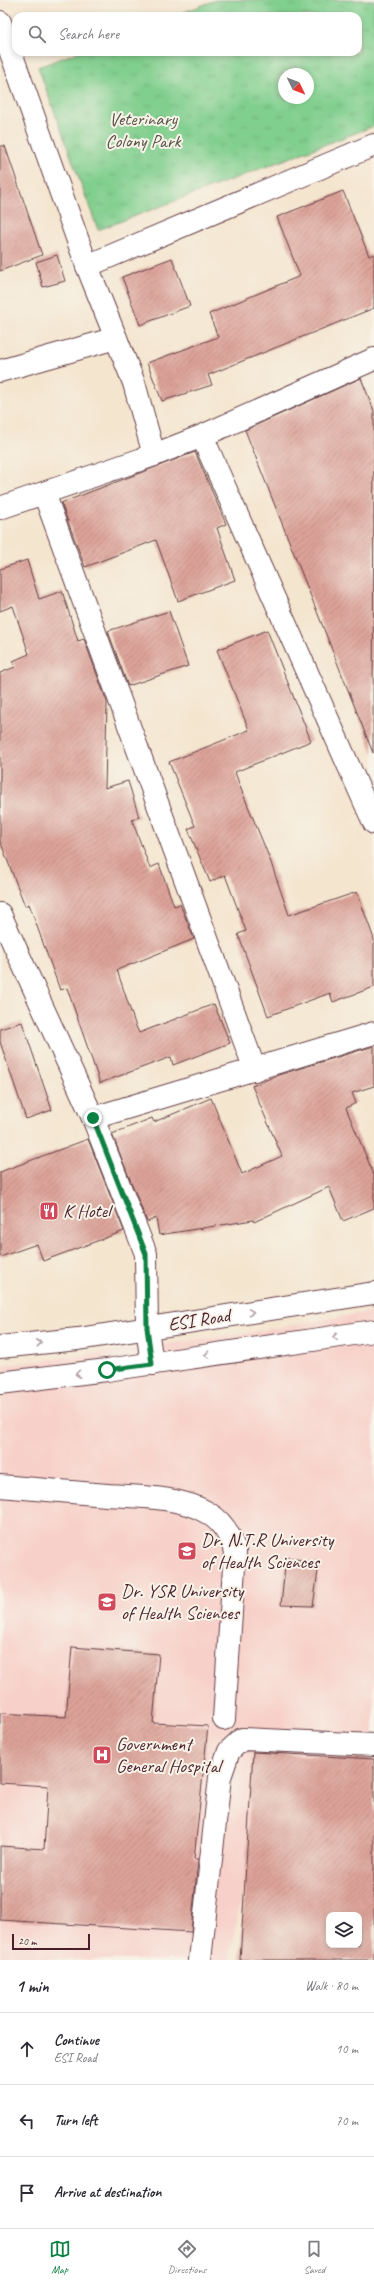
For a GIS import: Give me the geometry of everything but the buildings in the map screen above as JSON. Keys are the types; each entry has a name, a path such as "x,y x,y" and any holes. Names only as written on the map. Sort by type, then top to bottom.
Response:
{"street":[{"path":"0,22 12,56"},
{"path":"12,56 87,266 134,383 154,455"},
{"path":"87,266 374,145"},
{"path":"0,371 116,338"},
{"path":"0,508 154,455 202,436 374,359"},
{"path":"202,436 374,823"},
{"path":"44,493 255,1070"},
{"path":"0,914 93,1118 146,1254 147,1328 152,1364"},
{"path":"93,1118 374,1033"},
{"name":"ESI Road","path":"0,1347 78,1339 374,1293"},
{"name":"ESI Road","path":"0,1383 152,1364 374,1331"},
{"path":"0,1486 158,1499 186,1504 208,1513 221,1523 231,1537 235,1552 224,1719"},
{"path":"200,1960 220,1777 230,1751 242,1739 374,1745"}],"shaded area":[{"name":"Dr. N.T.R University of Health Sciences","path":"374,1311 374,1736 352,1738 253,1844 229,1960 0,1960 0,1366 242,1334"}],"green space":[{"name":"Veterinary Colony Park","path":"216,0 374,0 374,126 98,230 38,67 67,56 362,56 362,12 184,12"}],"place":[{"name":"K Hotel","path":"49,1211"},
{"name":"Dr. N.T.R University of Health Sciences","path":"187,1551"},
{"name":"Dr. YSR University of Health Sciences","path":"107,1602"},
{"name":"Government General Hospital","path":"102,1755"}],"route":[{"path":"93,1118 146,1254 147,1328 152,1364 107,1370"}]}
